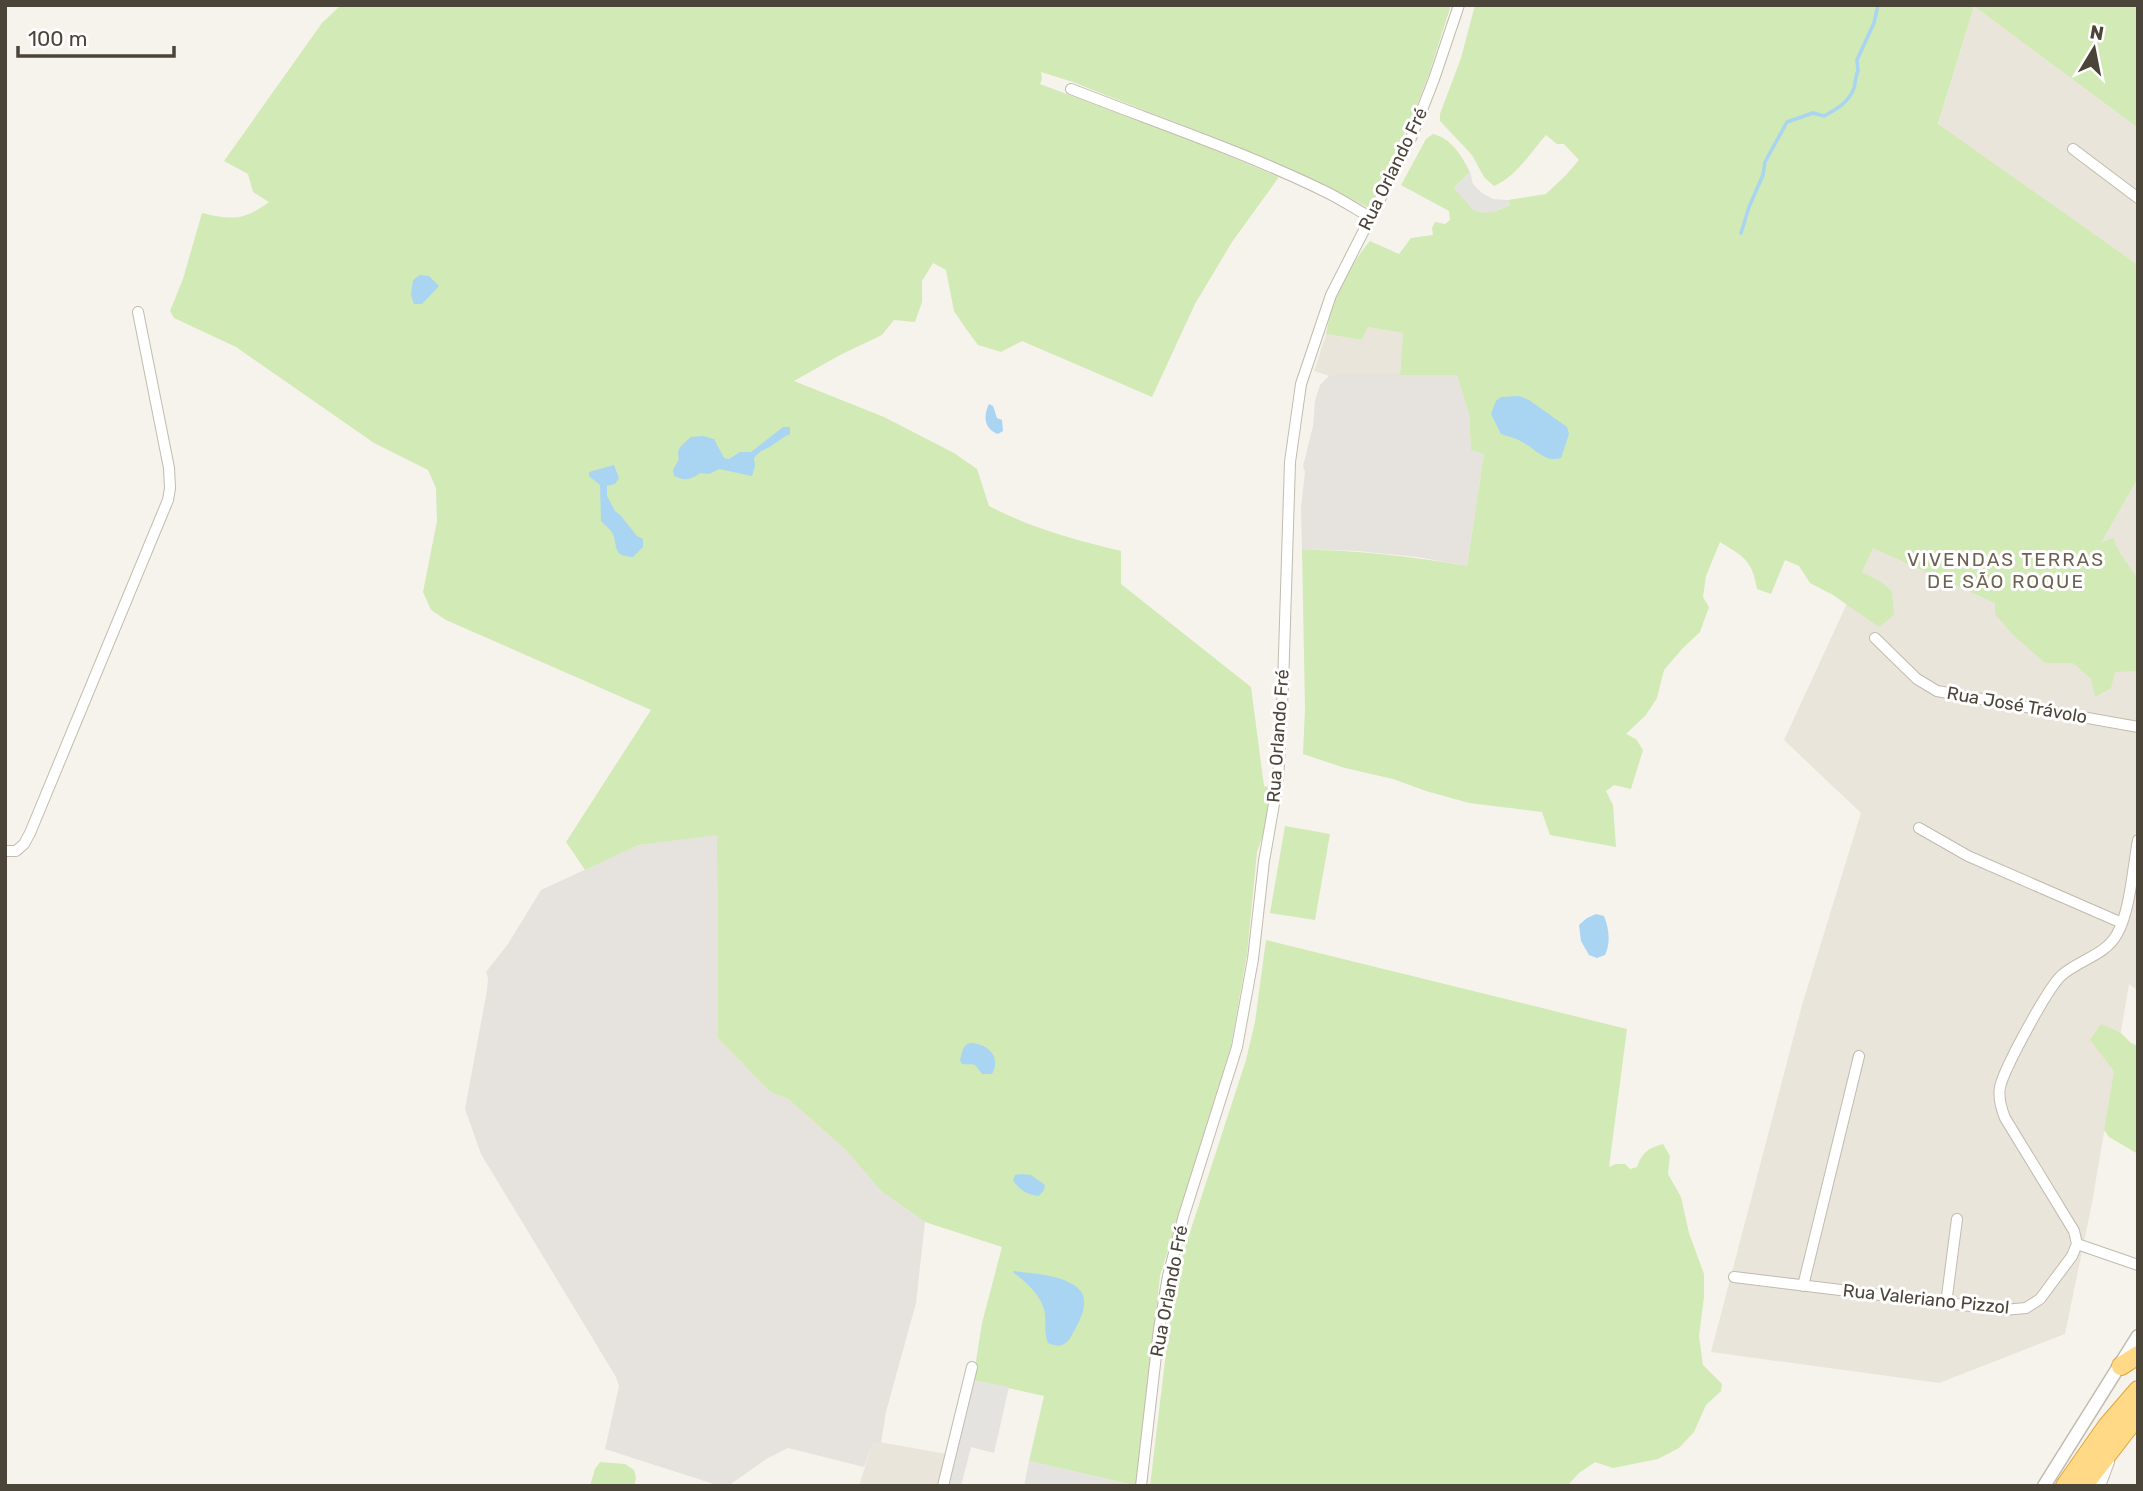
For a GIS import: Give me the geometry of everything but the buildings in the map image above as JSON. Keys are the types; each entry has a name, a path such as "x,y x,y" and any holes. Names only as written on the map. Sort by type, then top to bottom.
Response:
{"highway":[{"path":"2121,1366 2138,1355"},
{"path":"2065,1486 2107,1426 2138,1390"},
{"path":"2083,1486 2138,1415"}],"street":[{"name":"Rua Orlando Fré","path":"1141,1486 1159,1329 1168,1276 1184,1215 1237,1047 1253,959 1264,861 1278,780 1290,462 1301,384 1331,295 1411,138 1459,5"},
{"path":"1071,89 1202,138 1278,170 1325,191 1370,217"},
{"path":"2073,149 2138,198"},
{"path":"5,851 16,851 30,833 168,500 169,468 138,312"},
{"name":"Rua José Trávolo","path":"1875,638 1917,679 1937,691 2138,727"},
{"path":"1919,828 1968,856 2122,922"},
{"path":"2138,840 2117,935 2105,948 2062,975 2051,988 2004,1073 2000,1090 2005,1118 2074,1231 2077,1244 2138,1265"},
{"path":"1803,1286 1858,1056"},
{"path":"1946,1304 1956,1219"},
{"name":"Rua Valeriano Pizzol","path":"1734,1277 1946,1304 2004,1310 2026,1308 2040,1299 2065,1267 2077,1244"},
{"path":"2044,1486 2138,1336"},
{"path":"943,1486 972,1367"},
{"path":"2100,1486 2116,1442"}],"shaded area":[{"path":"1974,6 2138,128 2138,265 1938,125"},
{"path":"1470,172 1473,184 1482,193 1493,199 1508,200 1510,205 1493,212 1473,210 1454,188"},
{"path":"1368,327 1403,333 1400,375 1329,376 1314,371 1326,334 1362,340"},
{"path":"1457,375 1469,414 1471,450 1484,454 1467,566 1417,557 1302,549 1303,466 1313,426 1315,401 1320,385 1329,376"},
{"path":"2138,478 2138,991 2129,984 2092,1203 2065,1334 1939,1383 1711,1352 1802,1005 1861,813 1784,740 1873,547 2052,629"},
{"path":"717,834 718,1038 770,1092 788,1099 845,1149 881,1191 925,1222 916,1303 886,1412 881,1443 873,1442 864,1467 788,1448 768,1458 728,1486 720,1486 605,1449 619,1386 616,1377 481,1154 465,1109 487,990 486,972 508,944 541,890 639,845"},
{"path":"973,1380 1009,1387 994,1453 971,1447 961,1486 949,1486"},
{"path":"873,1441 947,1454 938,1486 859,1486"},
{"path":"1030,1461 1136,1486 1024,1486"}],"green space":[{"path":"341,5 1451,5 1413,115 1369,208 1260,156 1073,82 1041,72 1040,84 1200,144 1279,177 1232,242 1195,304 1152,397 1022,341 1001,352 978,345 954,311 946,270 933,263 922,281 922,302 915,322 894,320 882,335 794,381 884,417 954,453 977,469 989,506 1054,533 1121,551 1121,584 1251,687 1264,786 1271,788 1264,832 1257,852 1247,954 1231,1046 1160,1276 1137,1486 1029,1461 1044,1396 973,1380 982,1323 1002,1247 925,1222 881,1191 845,1149 788,1099 770,1092 718,1038 717,835 639,845 585,870 566,842 651,710 446,620 431,610 423,592 437,521 436,488 428,470 374,443 236,347 174,318 170,311 183,279 202,213 221,217 244,216 269,202 253,192 248,174 224,161 322,23"},
{"path":"1475,5 2138,5 2138,128 1974,6 1938,124 2138,265 2138,478 2101,543 2113,538 2138,579 2138,671 2115,672 2111,688 2095,697 2091,679 2073,663 2045,663 2012,634 1995,614 1995,603 1873,548 1862,572 1892,591 1894,615 1879,627 1833,595 1810,583 1799,566 1785,560 1771,594 1757,589 1746,560 1720,542 1706,576 1703,597 1709,607 1700,632 1664,670 1657,698 1646,715 1626,734 1636,739 1643,750 1631,789 1614,785 1606,791 1613,805 1616,847 1550,835 1542,812 1469,803 1303,754 1305,709 1302,549 1385,554 1467,566 1484,454 1471,450 1469,414 1457,375 1400,375 1403,333 1368,327 1362,340 1326,334 1342,284 1370,241 1399,254 1411,238 1433,235 1435,222 1445,224 1450,220 1449,211 1401,185 1426,139 1433,134 1451,144 1470,172 1454,188 1493,212 1510,205 1508,200 1546,194 1579,160 1564,144 1557,144 1546,135 1516,170 1494,186 1484,177 1472,155 1440,121"},
{"path":"1285,826 1330,834 1315,920 1270,913"},
{"path":"1266,940 1627,1029 1609,1167 1625,1164 1630,1169 1637,1167 1646,1152 1663,1144 1670,1156 1668,1174 1681,1197 1689,1233 1704,1274 1699,1336 1703,1365 1722,1384 1721,1391 1706,1405 1694,1432 1679,1448 1658,1459 1613,1468 1595,1462 1567,1486 1150,1486 1175,1278 1246,1060 1255,1022"},
{"path":"2101,1024 2121,1033 2138,1046 2138,1154 2109,1137 2104,1130 2114,1071 2090,1040"},
{"path":"600,1462 625,1464 634,1470 634,1486 590,1486"}],"water":[{"path":"420,275 429,276 439,286 422,304 414,304 411,295 413,280"},
{"path":"1519,396 1567,427 1569,434 1561,458 1550,459 1521,441 1501,434 1491,414 1496,401 1501,397"},
{"path":"989,404 993,406 997,418 1002,420 1003,431 998,434 990,429 986,422"},
{"path":"783,427 790,427 790,434 754,458 752,476 719,469 688,479 674,476 679,449 691,437 714,439 724,458 729,459 740,452 751,452"},
{"path":"614,465 619,478 615,484 607,486 607,496 615,511 637,536 643,539 643,547 633,557 619,553 613,534 601,521 600,485 589,476 589,472"},
{"path":"1596,914 1604,916 1609,936 1605,955 1597,958 1589,955 1581,941 1579,925"},
{"path":"969,1043 982,1045 994,1056 995,1068 992,1074 982,1074 974,1064 962,1064 962,1053"},
{"path":"1015,1175 1031,1175 1045,1185 1039,1196 1024,1191 1015,1184"},
{"path":"1014,1271 1058,1278 1072,1284 1082,1294 1082,1313 1066,1343 1058,1346 1048,1343 1044,1308 1033,1290"}],"waterway":[{"path":"1741,233 1763,175 1765,162 1787,122 1813,113 1824,116 1842,105 1852,93 1858,71 1857,60 1874,23 1878,5"}],"district":[{"name":"VIVENDAS TERRAS DE SÃO ROQUE","path":"2006,570"}]}
